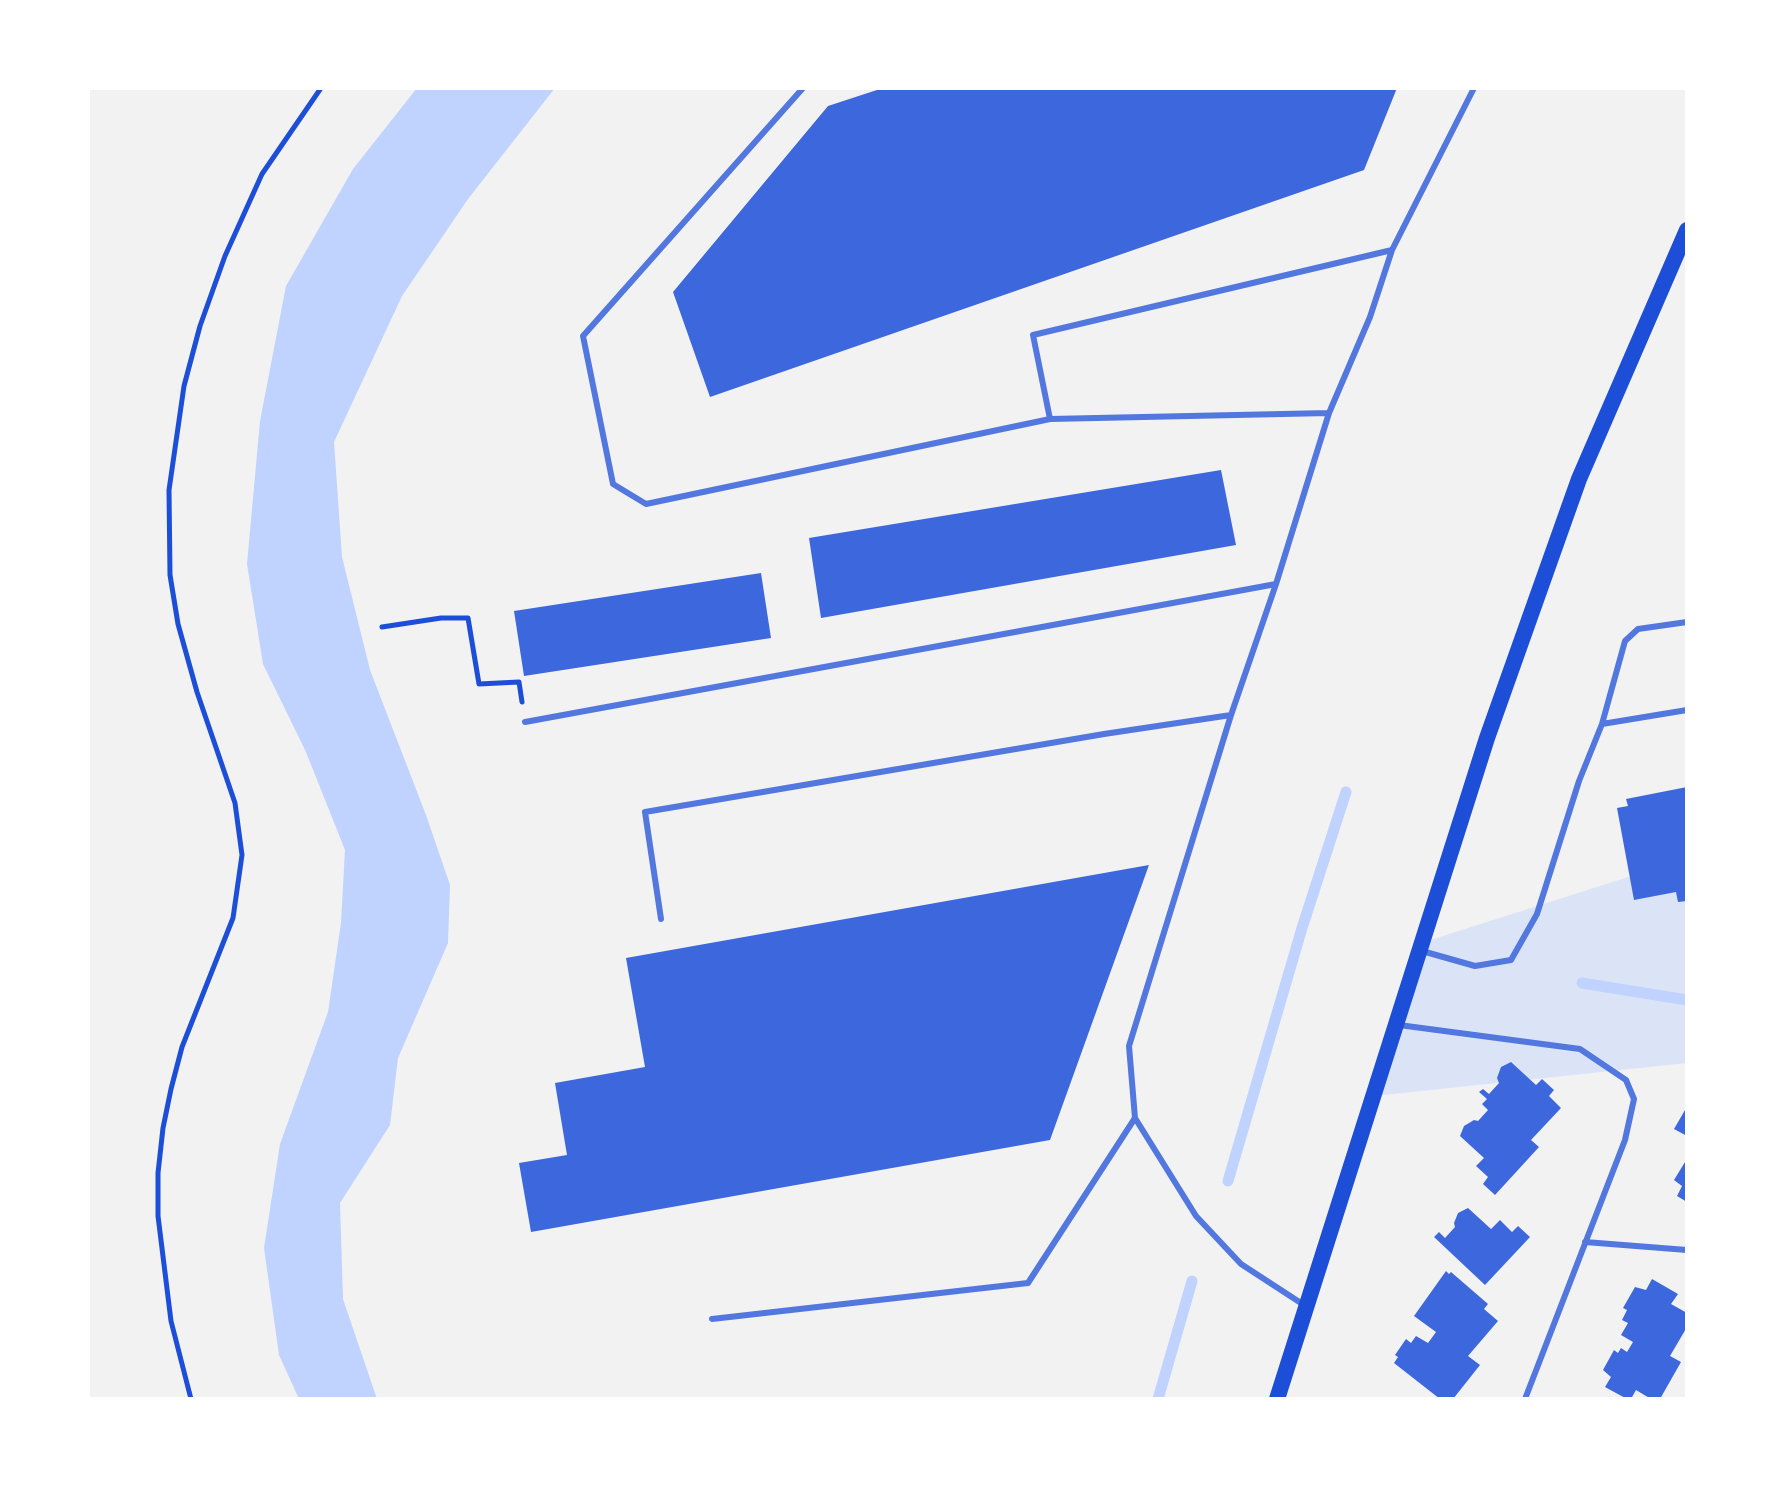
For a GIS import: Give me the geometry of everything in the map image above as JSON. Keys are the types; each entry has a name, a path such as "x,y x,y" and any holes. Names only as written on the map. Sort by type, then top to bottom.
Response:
{"main road":[{"path":"1277,1399 1487,738 1579,479 1687,230"}],"lane":[{"path":"803,88 583,336 613,484 646,504 1050,419 1329,413"},
{"path":"1306,1306 1241,1264 1196,1216 1135,1118 1129,1046 1231,715 1329,413 1370,317 1392,250 1474,88"},
{"path":"1050,419 1033,335 1392,250"},
{"path":"525,722 1276,584"},
{"path":"1419,950 1475,966 1511,960 1537,914 1579,781 1602,724 1625,641 1638,629 1687,622"},
{"path":"1602,724 1687,710"},
{"path":"661,919 645,812 1231,715"},
{"path":"1396,1025 1580,1049 1626,1080 1634,1099 1625,1140 1525,1399"},
{"path":"712,1319 1028,1283 1135,1118"},
{"path":"1585,1242 1687,1250"}],"path":[{"path":"191,1399 171,1321 158,1216 158,1173 163,1128 182,1047 233,918 242,855 235,803 197,692 178,624 170,575 169,490 184,386 200,326 225,256 262,174 321,88"},
{"path":"382,627 441,618 468,618 479,684 519,682 525,722"}],"shaded area":[{"path":"1687,866 1687,1063 1374,1096 1421,943 1628,877"}],"water":[{"path":"417,88 555,88 468,199 402,296 334,442 342,557 370,670 450,885 448,943 398,1058 390,1125 340,1203 343,1299 377,1399 299,1399 279,1355 264,1248 280,1144 328,1012 341,923 345,850 306,752 263,664 247,564 260,421 286,286 353,169"}],"building":[{"path":"883,88 1397,88 1364,170 710,397 673,292 828,106"},
{"path":"1221,470 1236,545 821,618 809,538"},
{"path":"761,573 771,638 524,676 514,611"},
{"path":"1687,787 1687,901 1678,902 1676,892 1634,900 1617,808 1628,806 1626,799"},
{"path":"1149,865 1050,1140 531,1232 519,1163 567,1155 555,1083 645,1067 626,958"},
{"path":"1511,1062 1536,1085 1542,1079 1554,1090 1549,1096 1561,1108 1531,1140 1539,1147 1495,1195 1483,1184 1488,1177 1476,1166 1484,1158 1460,1136 1464,1126 1478,1121 1488,1110 1482,1104 1487,1099 1479,1092 1483,1089 1489,1094 1499,1083 1497,1078 1501,1067"},
{"path":"1687,1111 1687,1136 1674,1129"},
{"path":"1685,1162 1687,1202 1677,1196 1682,1186 1674,1180"},
{"path":"1468,1208 1491,1229 1500,1220 1512,1232 1518,1226 1530,1237 1485,1285 1434,1237 1439,1232 1445,1238 1455,1227 1458,1213"},
{"path":"1446,1271 1488,1304 1484,1309 1498,1321 1468,1356 1480,1365 1453,1399 1440,1399 1394,1363 1398,1357 1395,1355 1406,1339 1411,1343 1416,1336 1428,1343 1436,1332 1414,1316"},
{"path":"1652,1279 1678,1294 1671,1304 1687,1313 1687,1327 1670,1356 1681,1362 1660,1399 1651,1399 1636,1390 1631,1399 1627,1399 1605,1387 1611,1377 1603,1370 1614,1350 1618,1353 1621,1348 1627,1352 1633,1342 1621,1335 1628,1323 1622,1320 1627,1310 1623,1308 1635,1287 1646,1290"}],"waterway":[{"path":"1228,1181 1302,928 1346,792"},
{"path":"1582,983 1687,1000"},
{"path":"1158,1399 1192,1281"}]}
